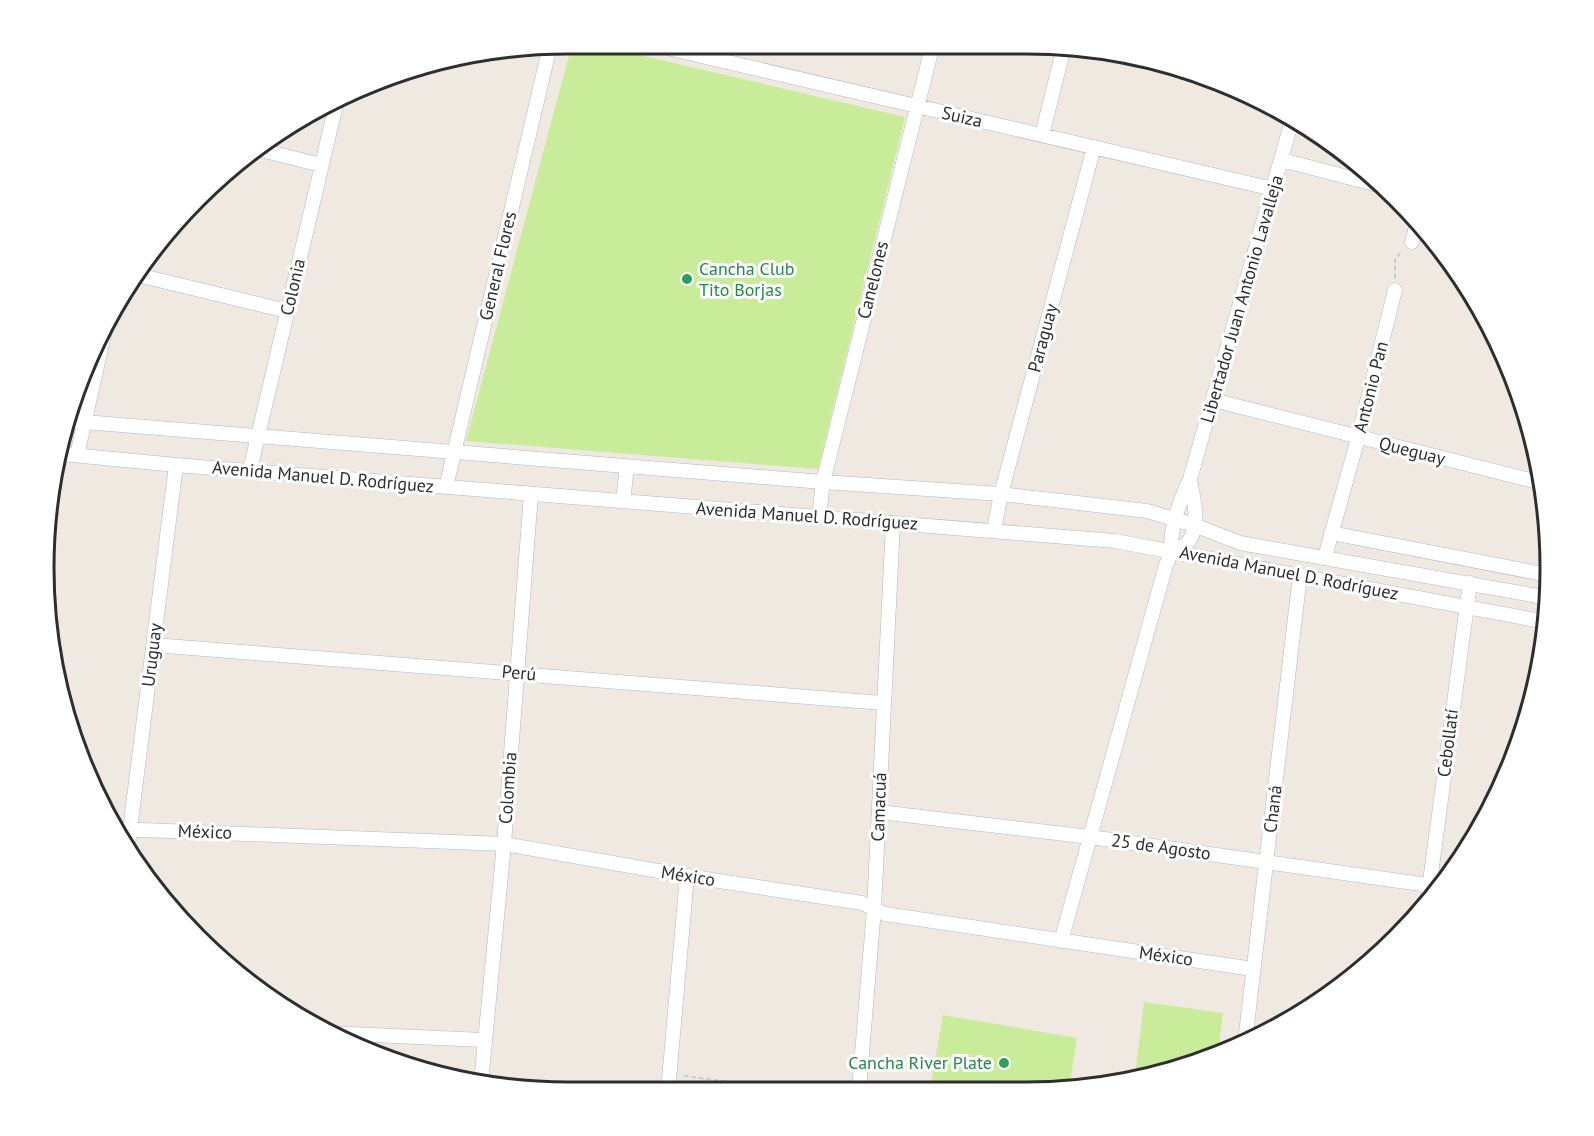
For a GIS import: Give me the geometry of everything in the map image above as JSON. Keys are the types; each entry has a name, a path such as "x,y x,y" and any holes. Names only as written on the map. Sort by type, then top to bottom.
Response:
{"street":[{"name":"Suiza","path":"715,54 916,107 1273,189"},
{"name":"Canelones","path":"819,517 823,482 930,54"},
{"name":"General Flores","path":"446,487 548,55"},
{"path":"1042,135 1062,55"},
{"name":"Colonia","path":"250,470 335,110"},
{"name":"Libertador Juan Antonio Lavalleja","path":"1173,551 1175,519 1190,480 1290,128"},
{"name":"Paraguay","path":"994,530 1001,494 1094,147"},
{"path":"266,152 321,165"},
{"path":"1282,160 1364,181"},
{"path":"1412,242 1415,232"},
{"path":"145,277 287,311"},
{"name":"Antonio Pan","path":"1325,557 1395,290"},
{"path":"77,455 78,421 91,375"},
{"name":"Queguay","path":"1213,400 1532,481"},
{"name":"Avenida Manuel D. Rodríguez","path":"78,421 823,482 1001,494 1147,511 1194,525 1240,543 1539,596"},
{"name":"Avenida Manuel D. Rodríguez","path":"67,454 1115,541 1537,620"},
{"name":"Uruguay","path":"124,826 154,645 176,465"},
{"path":"623,501 627,465"},
{"name":"Libertador Juan Antonio Lavalleja","path":"1061,941 1166,565 1173,551 1189,540 1194,525 1195,508 1190,480"},
{"name":"Colombia","path":"482,1074 504,844 531,494"},
{"name":"Camacuá","path":"860,1082 874,909 893,523"},
{"path":"1331,534 1540,573"},
{"name":"Chaná","path":"1246,1032 1300,575"},
{"name":"Cebollatí","path":"1437,877 1470,584"},
{"name":"Perú","path":"154,645 883,703"},
{"name":"25 de Agosto","path":"879,812 1090,837 1430,885"},
{"name":"México","path":"126,829 504,844 687,876 862,903 885,914 1253,969"},
{"path":"669,1082 687,876"},
{"path":"352,1034 484,1040"}],"path":[{"path":"1395,290 1395,260 1412,242"},
{"path":"669,1074 728,1082"}],"green space":[{"name":"Cancha Club Tito Borjas","path":"569,54 635,54 905,117 818,469 466,441"},
{"path":"1144,1002 1223,1013 1219,1045 1191,1055 1136,1070"},
{"name":"Cancha River Plate","path":"943,1015 1077,1038 1070,1080 931,1082"}],"place":[{"name":"Cancha Club Tito Borjas","path":"687,279"},
{"name":"Cancha River Plate","path":"1004,1063"}]}
